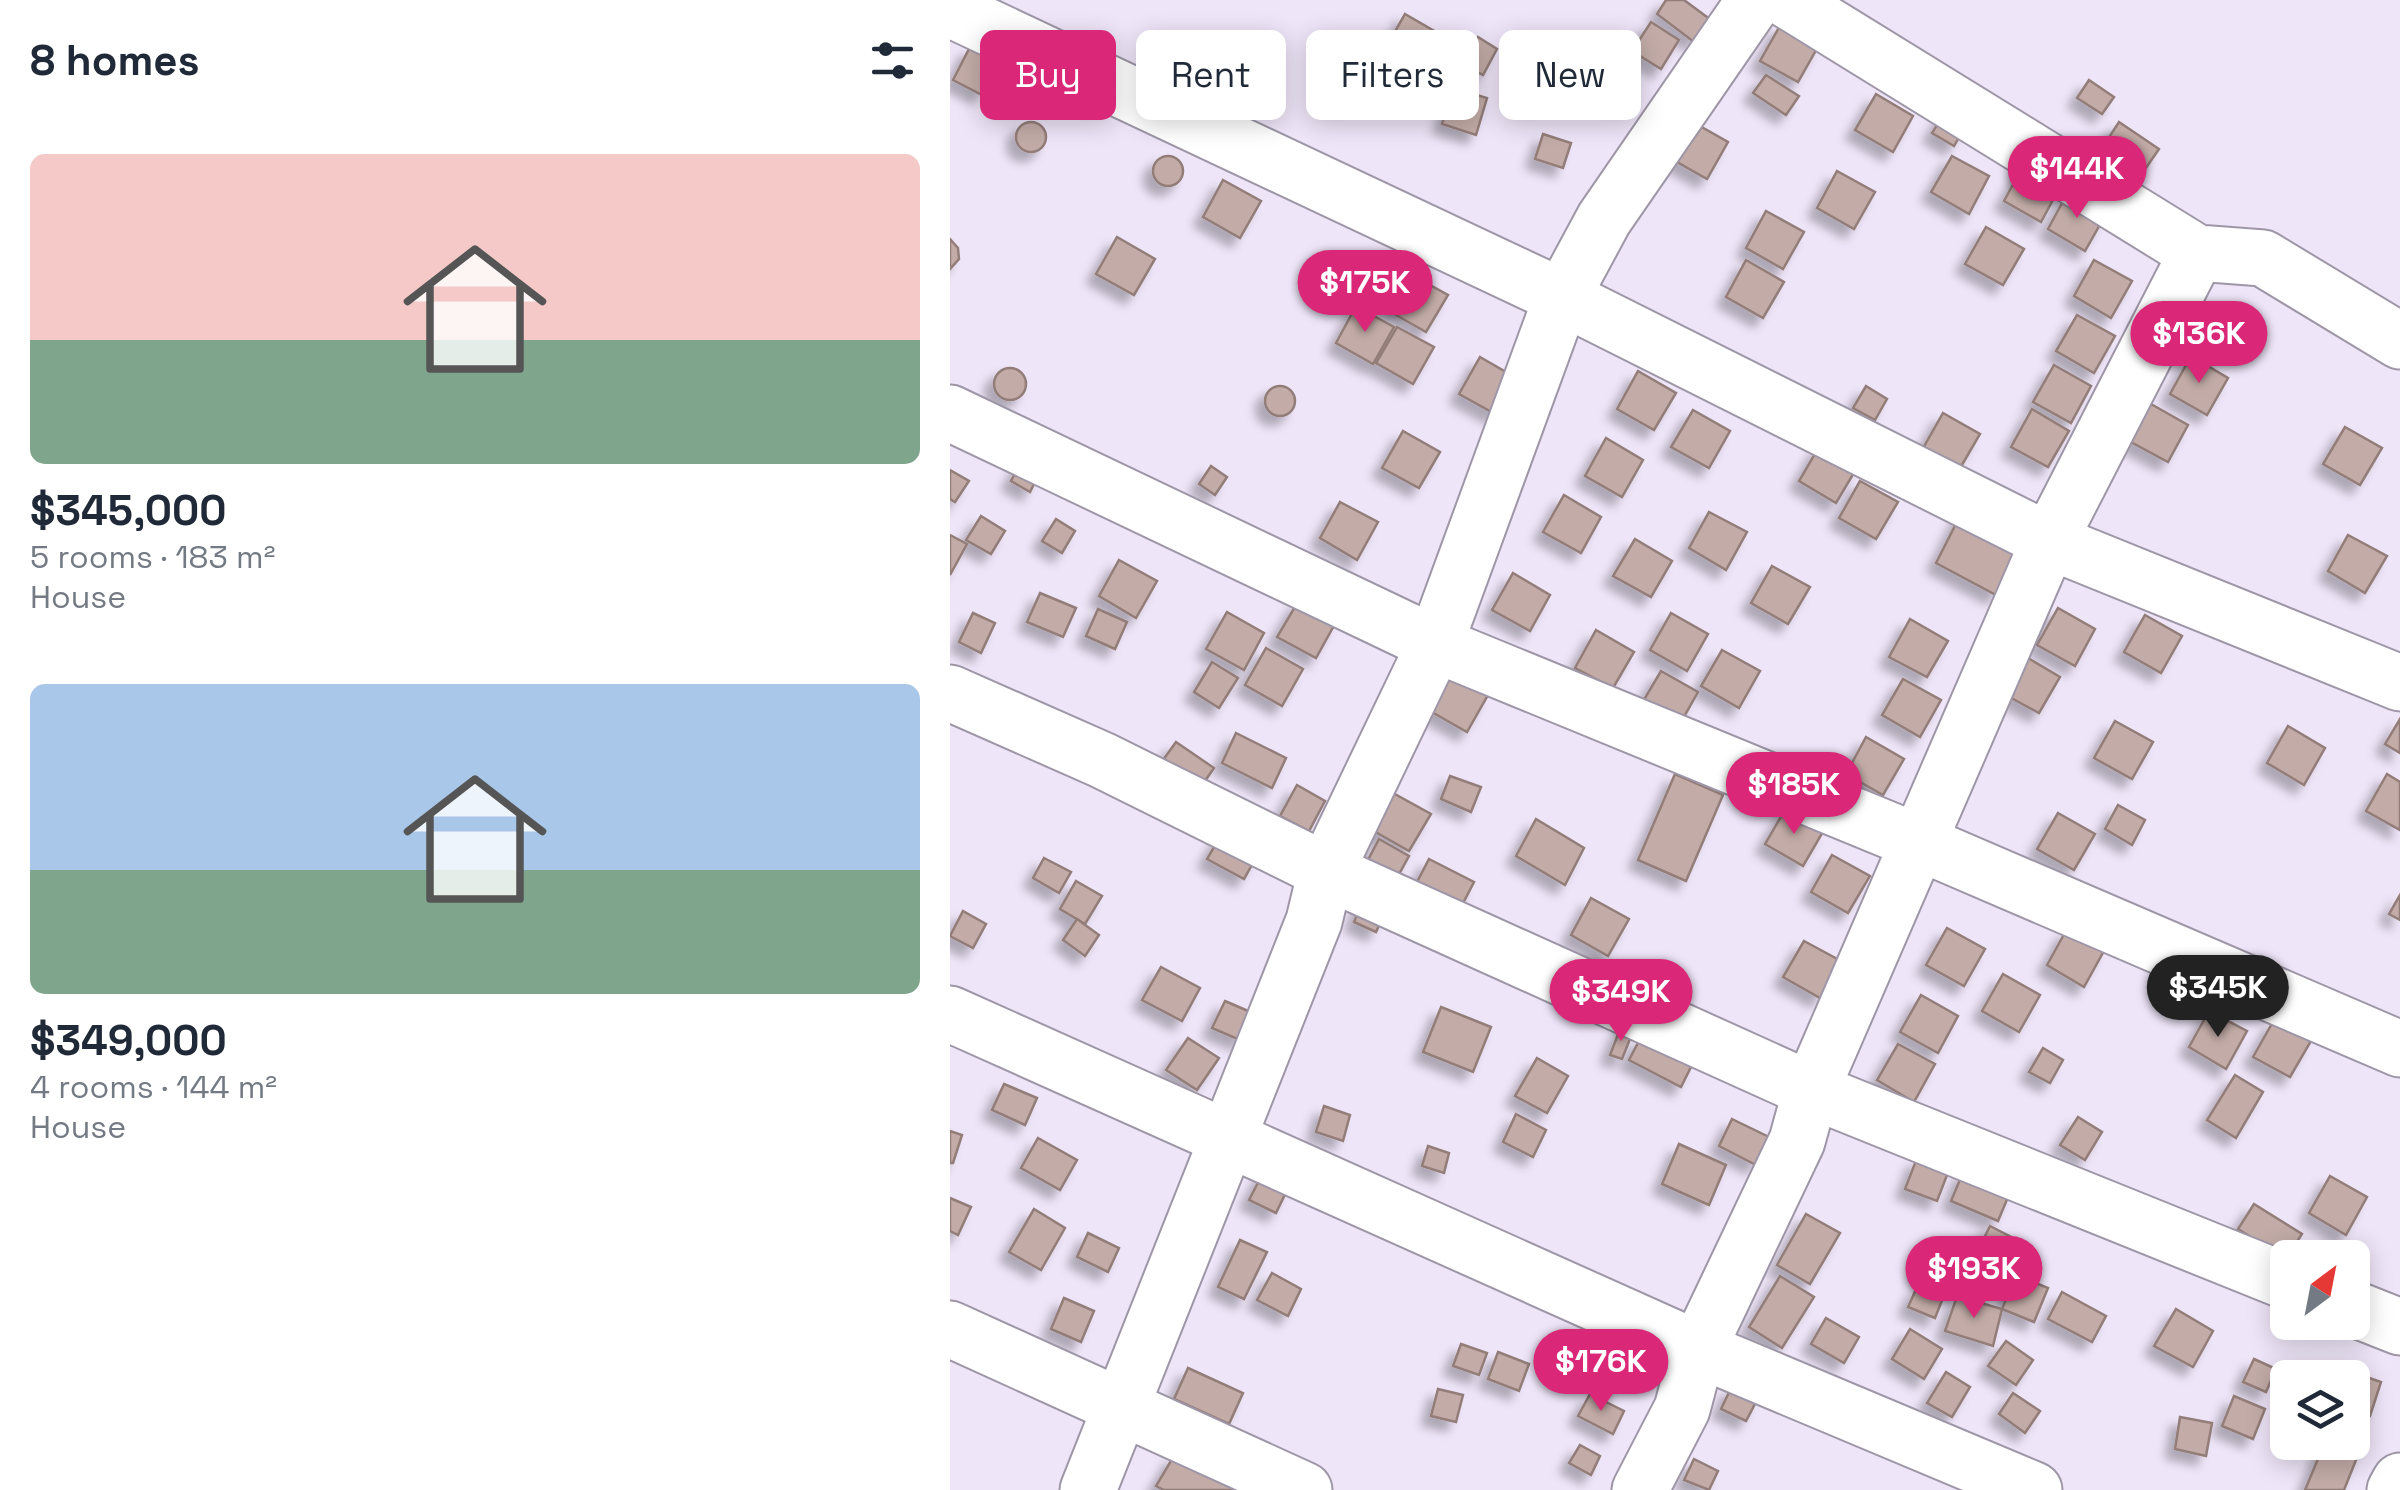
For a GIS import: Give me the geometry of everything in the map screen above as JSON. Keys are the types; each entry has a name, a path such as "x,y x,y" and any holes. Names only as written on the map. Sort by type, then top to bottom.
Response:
{"street":[{"path":"1088,1490 1125,1406 1314,920 1326,871 1436,644 1562,296 1604,219 1756,0"},
{"path":"1786,0 2197,253 2264,258 2400,341"},
{"path":"950,9 1562,296 2049,541 2400,683"},
{"path":"1640,1490 1682,1409 1698,1349 1797,1141 1811,1090 2049,541 2197,253"},
{"path":"950,414 1436,644 1918,842 2400,1049"},
{"path":"950,693 1102,760 1326,871 1811,1090 2270,1275"},
{"path":"950,1014 1698,1349 2034,1490"},
{"path":"2370,1315 2400,1327"},
{"path":"950,1330 1304,1490"},
{"path":"2395,1490 2400,1482"}],"building":[{"path":"1666,0 1684,0 1711,20 1694,42 1657,14"},
{"path":"1405,14 1433,30 1396,30"},
{"path":"1651,22 1679,40 1661,69 1641,57 1641,37"},
{"path":"1781,24 1819,45 1798,82 1760,61"},
{"path":"1479,38 1497,49 1483,75 1479,73"},
{"path":"970,47 980,53 980,94 953,80"},
{"path":"1766,75 1799,96 1786,115 1753,93"},
{"path":"2089,80 2114,97 2102,114 2077,98"},
{"path":"1876,94 1913,116 1893,152 1855,130"},
{"path":"1479,96 1487,98 1476,135 1442,124 1443,120 1479,120"},
{"path":"1945,112 1966,125 1954,146 1932,133"},
{"path":"1691,121 1728,142 1707,179 1670,158"},
{"path":"1031,122 1042,126 1046,137 1042,148 1031,152 1020,148 1016,137 1020,126"},
{"path":"2119,122 2159,149 2139,178 2100,151"},
{"path":"1543,134 1571,143 1563,168 1535,159"},
{"path":"1168,156 1178,161 1183,171 1178,181 1168,186 1158,181 1153,171 1158,161"},
{"path":"1952,156 1989,176 1969,214 1931,192"},
{"path":"2024,164 2061,185 2041,222 2004,201"},
{"path":"1837,171 1875,192 1854,229 1817,208"},
{"path":"1223,180 1261,201 1240,238 1203,217"},
{"path":"2068,192 2106,214 2085,251 2048,229"},
{"path":"1766,211 1804,232 1783,269 1746,248"},
{"path":"1986,227 2024,249 2003,285 1965,264"},
{"path":"1117,237 1155,259 1134,295 1096,274"},
{"path":"950,239 958,248 959,259 950,269"},
{"path":"1746,260 1784,282 1763,318 1726,297"},
{"path":"2094,260 2132,281 2111,318 2074,296"},
{"path":"1410,274 1448,295 1426,332 1389,311"},
{"path":"1356,306 1394,327 1373,364 1336,343"},
{"path":"2077,315 2115,336 2094,373 2056,351"},
{"path":"1397,327 1434,347 1413,384 1376,363"},
{"path":"2191,356 2228,378 2207,415 2170,394"},
{"path":"1480,357 1518,379 1497,415 1459,394"},
{"path":"2054,365 2091,386 2071,423 2033,402"},
{"path":"1010,368 1021,373 1026,384 1021,395 1010,400 999,395 994,384 999,373"},
{"path":"1638,371 1676,393 1654,430 1617,409"},
{"path":"1280,386 1291,390 1295,401 1291,412 1280,416 1269,412 1265,401 1269,390"},
{"path":"1866,386 1887,399 1875,420 1853,408"},
{"path":"2151,404 2188,425 2168,462 2129,441"},
{"path":"2032,409 2069,431 2048,467 2011,447"},
{"path":"1693,410 1730,431 1709,468 1671,447"},
{"path":"1943,413 1980,434 1959,470 1922,450"},
{"path":"2345,427 2382,448 2360,485 2323,464"},
{"path":"1403,431 1440,452 1419,488 1382,468"},
{"path":"1606,438 1643,460 1622,497 1585,476"},
{"path":"1820,445 1858,466 1836,503 1799,481"},
{"path":"1021,462 1040,472 1030,492 1011,481"},
{"path":"1211,466 1227,477 1215,495 1199,484"},
{"path":"950,470 969,481 955,502 950,499"},
{"path":"1860,481 1898,502 1876,539 1839,518"},
{"path":"1564,495 1601,517 1581,553 1543,532"},
{"path":"1340,502 1378,522 1357,560 1320,538"},
{"path":"1963,510 2023,543 1996,595 1936,563"},
{"path":"1709,512 1747,532 1726,570 1689,548"},
{"path":"981,516 1005,531 991,554 966,540"},
{"path":"1056,519 1075,531 1062,553 1042,541"},
{"path":"950,535 967,544 950,575"},
{"path":"2348,535 2387,556 2365,593 2328,571"},
{"path":"1635,539 1672,561 1651,597 1613,576"},
{"path":"1119,560 1157,581 1136,618 1099,596"},
{"path":"1772,566 1810,587 1788,624 1751,603"},
{"path":"1513,573 1550,595 1530,631 1492,610"},
{"path":"1040,593 1076,608 1063,637 1027,622"},
{"path":"1299,600 1336,622 1316,658 1277,637"},
{"path":"2058,608 2095,629 2075,666 2037,645"},
{"path":"1098,609 1127,622 1115,649 1086,636"},
{"path":"1227,612 1264,633 1244,670 1206,649"},
{"path":"973,613 995,623 981,653 959,642"},
{"path":"1671,613 1708,634 1687,671 1650,650"},
{"path":"2145,615 2182,636 2161,673 2124,652"},
{"path":"1910,619 1948,641 1927,677 1889,657"},
{"path":"1596,630 1634,652 1613,688 1575,668"},
{"path":"1266,648 1303,669 1282,706 1245,685"},
{"path":"1722,650 1760,671 1739,708 1701,686"},
{"path":"2023,655 2060,677 2039,713 2002,693"},
{"path":"1212,662 1238,678 1219,708 1194,692"},
{"path":"1661,671 1698,692 1677,729 1639,708"},
{"path":"1450,673 1488,695 1467,732 1430,711"},
{"path":"1903,679 1941,700 1920,737 1882,715"},
{"path":"2400,719 2400,753 2385,744"},
{"path":"2115,721 2153,742 2132,779 2094,758"},
{"path":"2288,726 2325,748 2304,785 2267,763"},
{"path":"1236,733 1286,758 1272,788 1222,763"},
{"path":"1866,737 1904,759 1883,795 1846,774"},
{"path":"1176,742 1214,768 1196,794 1158,767"},
{"path":"1675,774 1723,795 1686,881 1638,860"},
{"path":"2387,774 2400,782 2400,830 2366,811"},
{"path":"1450,776 1481,787 1471,812 1441,799"},
{"path":"1297,785 1325,801 1309,831 1280,816"},
{"path":"1393,793 1431,814 1409,851 1372,830"},
{"path":"2118,805 2145,820 2132,845 2105,829"},
{"path":"1786,808 1824,830 1803,866 1765,844"},
{"path":"2058,813 2095,834 2074,870 2037,849"},
{"path":"1536,819 1584,848 1565,885 1516,856"},
{"path":"1221,835 1258,854 1244,879 1207,859"},
{"path":"1379,839 1409,856 1398,876 1368,860"},
{"path":"1832,855 1870,876 1848,913 1811,892"},
{"path":"1044,858 1071,872 1059,893 1033,878"},
{"path":"1429,859 1474,882 1461,907 1416,884"},
{"path":"1076,881 1102,896 1085,924 1060,909"},
{"path":"2400,895 2400,920 2389,914"},
{"path":"1591,898 1629,919 1608,956 1571,935"},
{"path":"1363,900 1386,910 1376,932 1354,922"},
{"path":"963,911 986,924 973,948 950,936"},
{"path":"1077,919 1099,935 1085,956 1063,940"},
{"path":"1947,928 1985,949 1964,986 1926,965"},
{"path":"2067,929 2105,949 2084,987 2047,965"},
{"path":"1804,941 1841,961 1820,998 1783,977"},
{"path":"1161,967 1200,988 1182,1021 1142,1000"},
{"path":"2003,974 2040,995 2019,1032 1982,1011"},
{"path":"1921,995 1958,1016 1938,1053 1900,1032"},
{"path":"1225,1001 1255,1014 1242,1041 1212,1028"},
{"path":"1441,1007 1491,1027 1473,1072 1423,1052"},
{"path":"2209,1011 2247,1031 2226,1069 2189,1047"},
{"path":"2274,1020 2311,1041 2290,1077 2253,1057"},
{"path":"1620,1029 1632,1034 1622,1059 1610,1055"},
{"path":"1641,1037 1693,1063 1681,1087 1629,1060"},
{"path":"1188,1038 1219,1058 1197,1090 1166,1070"},
{"path":"1898,1044 1935,1064 1914,1102 1877,1080"},
{"path":"2043,1048 2063,1060 2050,1083 2029,1072"},
{"path":"1537,1058 1568,1076 1547,1113 1515,1096"},
{"path":"2235,1075 2263,1092 2236,1138 2207,1120"},
{"path":"1004,1084 1037,1098 1025,1125 992,1110"},
{"path":"1324,1106 1350,1115 1343,1141 1316,1132"},
{"path":"1516,1114 1546,1130 1533,1157 1503,1142"},
{"path":"2078,1117 2102,1132 2085,1160 2060,1145"},
{"path":"1732,1119 1769,1137 1756,1165 1719,1146"},
{"path":"950,1131 962,1135 953,1163 950,1163"},
{"path":"1038,1138 1077,1160 1060,1190 1021,1168"},
{"path":"1679,1144 1726,1165 1709,1205 1662,1184"},
{"path":"1428,1146 1449,1153 1444,1173 1422,1166"},
{"path":"1917,1158 1949,1170 1937,1201 1905,1189"},
{"path":"1964,1170 2011,1190 1998,1221 1951,1201"},
{"path":"1264,1171 1290,1184 1276,1213 1249,1200"},
{"path":"2330,1176 2367,1197 2346,1235 2309,1213"},
{"path":"950,1198 971,1207 958,1235 950,1231"},
{"path":"2254,1204 2302,1234 2298,1240 2270,1240 2270,1249 2238,1229"},
{"path":"1034,1209 1065,1228 1041,1270 1009,1252"},
{"path":"1806,1214 1840,1233 1810,1284 1777,1265"},
{"path":"1990,1226 2029,1246 2016,1275 1976,1254"},
{"path":"1088,1233 1119,1248 1108,1272 1077,1257"},
{"path":"1240,1240 1267,1252 1244,1299 1218,1287"},
{"path":"1929,1251 1969,1266 1960,1290 1919,1273"},
{"path":"1272,1273 1301,1289 1288,1316 1257,1300"},
{"path":"2016,1275 2048,1288 2034,1322 2002,1309"},
{"path":"1780,1276 1814,1297 1782,1348 1749,1327"},
{"path":"1917,1287 1943,1298 1935,1318 1908,1307"},
{"path":"2062,1292 2106,1316 2092,1342 2048,1319"},
{"path":"1957,1296 2002,1309 1993,1346 1945,1331"},
{"path":"1064,1298 1094,1311 1081,1342 1051,1329"},
{"path":"2176,1309 2213,1331 2193,1367 2154,1346"},
{"path":"1826,1318 1859,1337 1844,1363 1811,1344"},
{"path":"1910,1329 1942,1349 1924,1379 1892,1359"},
{"path":"1637,1333 1657,1343 1643,1371 1623,1361"},
{"path":"2006,1341 2033,1360 2016,1385 1988,1366"},
{"path":"1461,1344 1487,1353 1479,1375 1453,1366"},
{"path":"1498,1352 1529,1364 1519,1391 1488,1379"},
{"path":"2254,1359 2270,1366 2266,1392 2243,1382"},
{"path":"1188,1368 1243,1393 1229,1424 1174,1399"},
{"path":"1946,1372 1970,1387 1952,1417 1927,1403"},
{"path":"2370,1378 2381,1382 2370,1416"},
{"path":"1732,1386 1758,1398 1746,1421 1721,1409"},
{"path":"1438,1389 1463,1395 1456,1422 1431,1416"},
{"path":"2013,1393 2040,1411 2025,1433 1999,1414"},
{"path":"1590,1394 1624,1411 1613,1434 1578,1416"},
{"path":"2234,1396 2265,1409 2253,1439 2222,1426"},
{"path":"2180,1417 2212,1423 2206,1456 2175,1449"},
{"path":"1580,1445 1600,1456 1591,1475 1569,1463"},
{"path":"1175,1454 1235,1490 1164,1490 1156,1486"},
{"path":"1694,1459 1718,1471 1709,1490 1684,1480"},
{"path":"2318,1460 2356,1460 2344,1490 2305,1490"}]}
